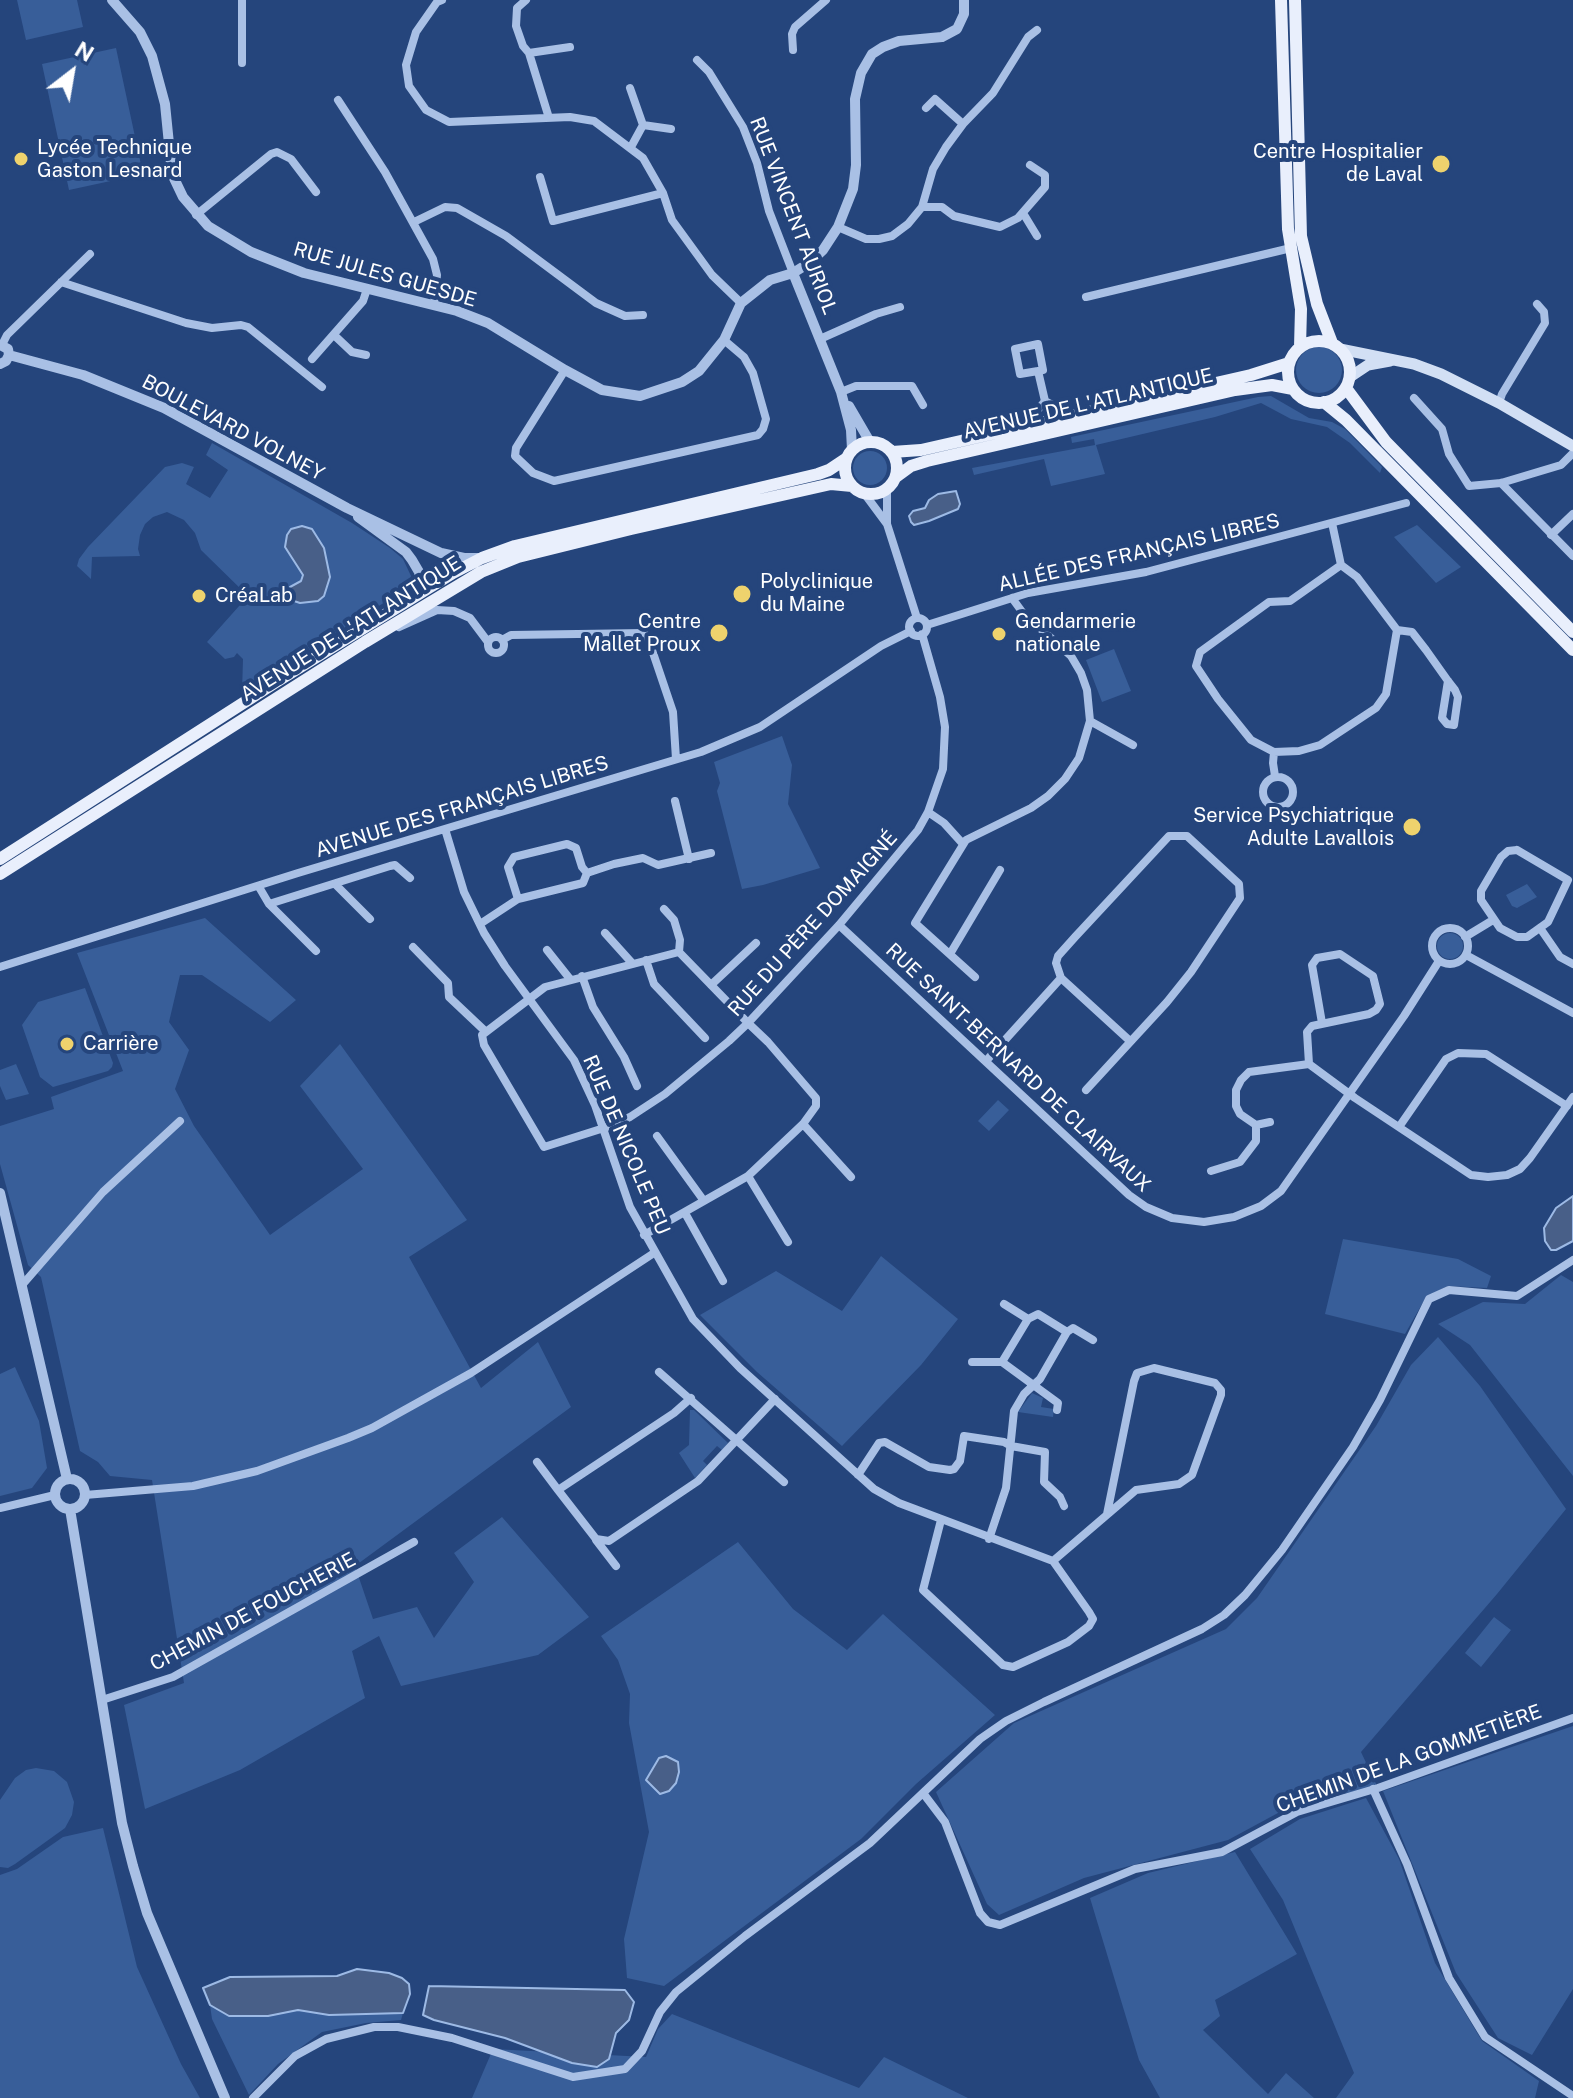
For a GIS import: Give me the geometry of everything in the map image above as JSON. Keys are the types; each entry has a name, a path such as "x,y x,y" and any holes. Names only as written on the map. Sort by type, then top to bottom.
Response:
{"main road":[{"path":"1281,0 1288,229 1301,309 1300,347 1289,363 1290,381 1293,389 1307,400 1324,402 1332,400 1368,365 1392,361"},
{"path":"1295,0 1301,236 1317,304 1336,346 1350,367 1348,383 1386,442 1573,632"},
{"path":"1300,347 1316,341 1414,364 1499,403 1573,446"},
{"name":"AVENUE DE L'ATLANTIQUE","path":"892,452 921,450 1075,416 1260,373 1289,363"},
{"name":"AVENUE DE L'ATLANTIQUE","path":"896,477 911,466 927,461 1235,390 1272,385 1293,389"},
{"path":"1324,402 1346,420 1573,650"},
{"path":"870,442 879,443 896,459 896,477 887,490 879,494 864,493 852,486 845,473 849,454 870,442"},
{"name":"AVENUE DE L'ATLANTIQUE","path":"0,859 419,594 482,558 515,546 818,474 829,470 849,454"},
{"name":"AVENUE DE L'ATLANTIQUE","path":"0,874 459,584 518,557 807,489 831,484 852,486"}],"street":[{"name":"RUE JULES GUESDE","path":"112,0 140,32 161,82 172,174 196,215 223,237 304,273 434,304 488,323 602,390 640,396 663,390 699,371 724,340 741,303 770,280 793,273 813,260 838,227 853,189 856,165 855,99 861,73 872,54 899,41 949,34 962,23 964,0"},
{"path":"242,0 242,63"},
{"path":"442,0 437,2 416,32 406,65 409,86 426,110 449,122 570,117 594,121 631,147 653,172 672,220 712,275 741,303"},
{"path":"526,0 517,8 515,16 549,118"},
{"path":"793,50 795,27 826,0"},
{"path":"838,227 866,239 879,239 892,236 908,224 922,207 933,169 963,124 993,93 1028,37 1037,30"},
{"path":"529,53 570,47"},
{"name":"RUE VINCENT AURIOL","path":"697,60 709,72 743,127 757,163 769,211 841,392 851,430 849,454"},
{"path":"630,88 643,125 631,147"},
{"path":"926,108 935,99 963,124"},
{"path":"338,100 414,222 435,267 437,289 434,304"},
{"path":"643,125 671,129"},
{"path":"196,215 277,152 291,159 316,192"},
{"path":"922,207 942,207 954,216 1000,227 1018,218 1045,187 1045,175 1030,165"},
{"path":"540,177 553,221 663,193"},
{"path":"414,222 445,207 467,212 506,236 596,303 625,316 643,315"},
{"path":"1023,213 1037,236"},
{"path":"1086,297 1291,248"},
{"path":"0,364 9,355 8,349 1,345 7,335 90,254"},
{"path":"61,282 186,323 212,328 248,327 322,387"},
{"path":"312,359 363,301 367,289"},
{"path":"1499,403 1545,323 1544,312 1537,304"},
{"path":"820,339 876,314 900,307"},
{"path":"334,335 352,352 366,355"},
{"path":"565,370 516,448 515,456 533,473 554,481 758,435 766,419 753,373 744,357 724,340"},
{"name":"BOULEVARD VOLNEY","path":"9,355 83,375 164,408 347,508 441,553 482,558"},
{"path":"1038,371 1045,401"},
{"path":"841,392 856,386 912,386 923,405"},
{"name":"RUE VINCENT AURIOL","path":"841,392 870,442"},
{"path":"1414,398 1442,429 1443,442 1465,483 1477,486 1501,483 1561,465 1573,453"},
{"path":"1045,401 1075,416"},
{"path":"1026,426 1045,401"},
{"path":"1501,483 1573,556"},
{"path":"887,490 887,524 917,618"},
{"path":"864,493 887,524"},
{"name":"ALLÉE DES FRANÇAIS LIBRES","path":"927,625 1012,598 1146,572 1406,503"},
{"name":"BOULEVARD VOLNEY","path":"347,508 406,552 419,572 422,586 419,594"},
{"path":"1551,535 1573,514"},
{"path":"1332,523 1341,565 1357,577 1397,630 1412,632 1458,697 1454,725"},
{"path":"1341,565 1290,601 1269,602 1200,652 1196,666 1251,740 1274,752 1299,751 1320,745 1376,708 1386,694 1397,630"},
{"path":"975,977 915,923 966,840 1031,808 1065,779 1079,758 1090,721 1087,690 1071,656 1023,613 1012,598"},
{"path":"365,642 437,610 463,613 470,618 488,642 490,651 497,654 503,648 502,640"},
{"path":"917,618 927,625 922,634 917,635 911,631 911,623 917,618"},
{"name":"AVENUE DES FRANÇAIS LIBRES","path":"0,967 676,759 760,727 881,646 911,631"},
{"path":"502,640 511,635 644,633 673,712 676,759"},
{"name":"RUE DU PÈRE DOMAIGNÉ","path":"485,1031 482,1035 484,1045 544,1147 630,1117 665,1094 748,1023 839,925 918,830 928,812 943,769 945,727 922,634"},
{"path":"488,642 495,637 502,640"},
{"path":"1090,721 1133,745"},
{"path":"1274,752 1275,776"},
{"path":"675,801 689,859"},
{"path":"928,812 944,823 963,844"},
{"name":"RUE DE NICOLE PEU","path":"445,829 464,892 480,924 505,966 574,1060 604,1128 615,1166 644,1235 693,1319 740,1368 858,1475 887,1497 989,1539 1053,1561"},
{"path":"1086,1090 1130,1041 1191,972 1240,898 1239,884 1187,836 1169,836 1058,956 1056,963 1061,978 1130,1041"},
{"path":"518,899 508,867 514,857 567,844 579,852 582,867 587,873"},
{"path":"387,847 390,866"},
{"path":"1517,850 1571,876 1548,922 1527,937 1517,937 1500,928 1481,900 1481,891 1508,851 1517,850"},
{"path":"587,873 643,858 658,865 711,853"},
{"path":"269,904 395,865 410,878"},
{"path":"950,954 1000,870"},
{"path":"480,924 518,899 583,883 587,873"},
{"path":"335,884 370,919"},
{"path":"259,887 269,904 316,951"},
{"path":"644,1235 748,1176 803,1124 816,1106 816,1098 679,952 680,940 674,920 664,909"},
{"path":"1465,937 1493,920"},
{"name":"RUE SAINT-BERNARD DE CLAIRVAUX","path":"839,925 1129,1195 1146,1207 1172,1218 1204,1222 1234,1217 1261,1206 1281,1191 1439,961"},
{"path":"1453,928 1465,937 1468,946 1466,955 1455,964 1439,961 1433,955 1431,946 1438,932 1453,928"},
{"path":"1540,928 1560,957 1573,964"},
{"path":"605,933 632,963"},
{"path":"711,985 756,943"},
{"path":"413,947 448,983 449,997 485,1031 545,987 679,952"},
{"path":"547,950 570,979"},
{"path":"1309,1064 1307,1032 1312,1026 1369,1014 1380,1004 1373,976 1340,954 1317,958 1312,965 1322,1023"},
{"path":"1466,955 1573,1013"},
{"path":"646,960 654,984 705,1038"},
{"path":"582,976 593,1007 624,1057 637,1086"},
{"path":"986,1061 1061,978"},
{"path":"1399,1127 1446,1059 1458,1053 1486,1054 1567,1106"},
{"path":"1270,1122 1256,1125 1240,1114 1236,1106 1236,1090 1241,1080 1249,1072 1309,1064 1471,1175 1488,1177 1507,1175 1520,1169 1573,1097"},
{"path":"23,1284 103,1192 180,1121"},
{"path":"803,1124 851,1177"},
{"path":"1211,1171 1240,1162 1256,1141 1256,1125"},
{"path":"657,1136 704,1201"},
{"path":"748,1176 788,1242"},
{"path":"0,1193 67,1479"},
{"path":"685,1213 723,1281"},
{"path":"85,1495 193,1486 257,1471 348,1438 471,1373 654,1253"},
{"path":"253,2098 295,2056 326,2039 374,2027 398,2027 452,2038 573,2077 625,2069 642,2051 660,2012 676,1992 870,1843 980,1739 1006,1721 1202,1629 1224,1615 1245,1595 1282,1550 1353,1447 1380,1400 1429,1299 1449,1290 1517,1296 1573,1260"},
{"path":"1004,1304 1028,1319"},
{"path":"1002,1362 1028,1319 1038,1314 1067,1332"},
{"path":"989,1539 1006,1488 1014,1411 1040,1379 1067,1332 1073,1328 1093,1340"},
{"path":"972,1362 1002,1362 1058,1403 1057,1410"},
{"path":"941,1520 923,1590 1003,1665 1010,1667 1068,1642 1089,1626 1093,1619 1053,1561 1136,1490 1179,1484 1192,1475 1221,1395 1215,1383 1154,1368 1137,1373 1107,1514"},
{"path":"659,1372 784,1482"},
{"path":"558,1490 674,1413 691,1398"},
{"path":"596,1539 609,1541 698,1481 775,1399"},
{"path":"858,1475 879,1443 885,1442 929,1467 950,1470 959,1465 964,1436 1004,1442 1045,1452 1044,1482 1060,1497 1064,1506"},
{"path":"537,1462 616,1566"},
{"path":"67,1479 80,1483 85,1495 79,1506 70,1509 62,1507 55,1495 59,1483 67,1479"},
{"path":"0,1508 55,1495"},
{"path":"70,1509 122,1823 133,1866 147,1913 225,2098"},
{"name":"CHEMIN DE FOUCHERIE","path":"102,1700 173,1677 414,1542"},
{"name":"CHEMIN DE LA GOMMETIÈRE","path":"923,1793 945,1822 980,1913 988,1922 1000,1925 1135,1869 1222,1852 1297,1812 1373,1789 1573,1718"},
{"path":"1373,1789 1407,1864 1449,1978 1485,2037 1573,2096"}],"shaded area":[{"path":"17,0 77,0 83,27 26,40"},
{"path":"116,48 143,174 69,190 42,64"},
{"path":"1319,347 1335,354 1342,370 1335,386 1319,393 1303,386 1296,370 1303,354"},
{"path":"1271,396 1309,418 1332,422 1345,429 1382,467 1380,473 1350,443 1327,427 1291,419 1261,403 1096,445 1105,474 1051,486 1044,459 974,475 972,468 1095,445 1094,439 1072,443 1071,437"},
{"path":"212,443 390,548 403,559 411,576 409,587 242,692 243,659 237,653 225,659 207,642 248,596 201,550 195,533 184,520 167,512 153,517 140,535 140,556 92,557 91,579 77,566 88,547 165,467 182,463 194,467 186,484 210,498 228,470 206,455"},
{"path":"870,451 882,456 887,468 882,480 870,485 858,480 853,468 858,456"},
{"path":"956,491 960,504 958,509 929,521 914,525 911,522 909,516 913,511 925,508 929,500 938,494"},
{"path":"1417,525 1461,567 1436,583 1394,537"},
{"path":"302,526 312,529 324,548 330,577 324,596 318,601 300,603 291,600 288,594 290,587 301,581 303,575 285,547 291,529"},
{"path":"1114,649 1131,691 1102,702 1086,660"},
{"path":"782,736 792,765 788,804 820,868 742,889 717,791 720,783 714,762"},
{"path":"1527,884 1537,897 1517,908 1512,906 1506,895"},
{"path":"205,918 296,1000 270,1022 202,975 180,975 169,1022 189,1050 175,1089 194,1126 270,1235 363,1169 300,1086 340,1044 467,1220 409,1257 481,1388 538,1342 571,1407 355,1566 373,1619 417,1607 434,1638 474,1582 454,1553 502,1517 589,1617 538,1655 401,1686 379,1636 352,1651 365,1698 240,1770 145,1809 124,1705 184,1683 152,1480 110,1476 98,1462 80,1451 41,1277 28,1265 0,1164 0,1126 54,1109 51,1097 123,1071 77,953"},
{"path":"1450,933 1459,937 1463,946 1459,955 1450,959 1441,955 1437,946 1441,937"},
{"name":"Carrière","path":"85,988 112,1067 108,1071 53,1087 40,1077 22,1025 38,1002"},
{"path":"16,1064 29,1094 6,1100 0,1086 0,1070"},
{"path":"998,1100 1009,1110 989,1131 978,1121"},
{"path":"1573,1196 1573,1241 1551,1250 1545,1241 1544,1228 1556,1208"},
{"path":"1343,1239 1458,1259 1491,1276 1487,1288 1448,1286 1426,1297 1405,1334 1325,1314"},
{"path":"881,1256 958,1319 921,1365 842,1446 757,1372 700,1315 776,1271 842,1311"},
{"path":"1561,1275 1573,1282 1573,1476 1470,1345 1438,1324 1483,1302 1525,1304"},
{"path":"1438,1337 1480,1386 1566,1509 1361,1752 1378,1788 1302,1800 1228,1840 1084,1878 999,1915 987,1904 936,1792 1014,1723 1226,1629 1257,1598 1376,1426 1411,1365"},
{"path":"15,1367 39,1421 47,1468 32,1488 0,1496 0,1374"},
{"path":"1032,1393 1043,1398 1041,1407 1054,1409 1053,1417 1018,1412"},
{"path":"690,1410 694,1410 728,1443 722,1450 717,1446 703,1461 707,1465 695,1478 679,1453 689,1445"},
{"path":"738,1542 793,1609 847,1650 883,1614 995,1715 916,1784 861,1839 664,1986 627,1978 624,1939 649,1832 629,1723 630,1694 618,1660 601,1636"},
{"path":"1494,1617 1511,1630 1481,1667 1465,1653"},
{"path":"1573,1726 1573,1989 1532,2055 1498,2038 1456,1973 1383,1791"},
{"path":"666,1756 678,1762 679,1772 676,1783 669,1791 660,1794 646,1780 659,1758"},
{"path":"26,1770 54,1771 67,1782 74,1802 72,1815 65,1828 15,1864 8,1868 0,1867 0,1800 15,1778"},
{"path":"1366,1798 1399,1859 1435,1963 1482,2041 1539,2081 1535,2098 1336,2098 1354,2073 1283,1900 1250,1849 1300,1819"},
{"path":"103,1828 137,1967 200,2098 0,2098 0,1875 17,1869 63,1837"},
{"path":"1235,1852 1297,1954 1215,2000 1220,2016 1203,2030 1268,2094 1286,2073 1314,2098 1160,2098 1139,2060 1090,1898 1148,1873"},
{"path":"357,1969 389,1973 409,1984 410,1994 403,2013 329,2015 298,2010 268,2016 229,2016 210,2005 203,1988 230,1977 337,1976"},
{"path":"429,1986 625,1990 634,2002 629,2020 616,2033 609,2059 597,2067 572,2063 505,2038 423,2015"},
{"path":"210,2005 229,2016 268,2016 298,2010 329,2015 403,2013 401,2020 322,2032 278,2064 249,2095 212,2019"},
{"path":"672,2014 859,2088 884,2057 968,2098 472,2098 493,2049 646,2057 658,2029"}],"place":[{"name":"Lycée Technique Gaston Lesnard","path":"21,159"},
{"name":"Centre Hospitalier de Laval","path":"1441,164"},
{"name":"Polyclinique du Maine","path":"742,594"},
{"name":"CréaLab","path":"199,596"},
{"name":"Centre Mallet Proux","path":"719,633"},
{"name":"Gendarmerie nationale","path":"999,634"},
{"name":"Service Psychiatrique Adulte Lavallois","path":"1412,827"},
{"name":"Carrière","path":"67,1044"}]}
